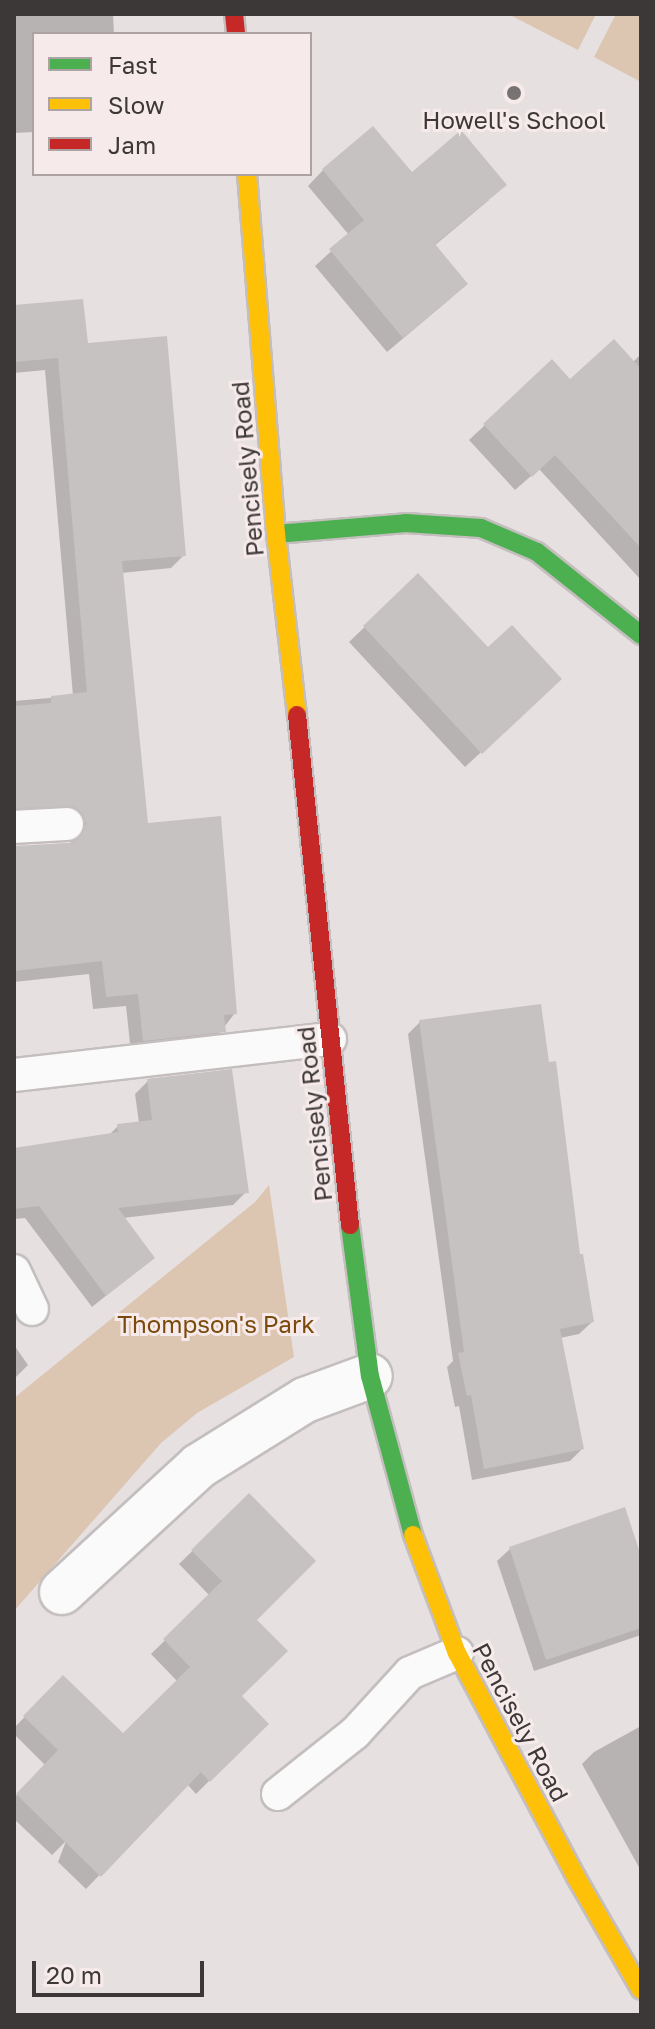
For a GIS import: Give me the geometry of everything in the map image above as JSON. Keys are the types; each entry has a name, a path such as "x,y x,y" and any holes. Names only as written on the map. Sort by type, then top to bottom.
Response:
{"main road":[{"name":"Pencisely Road","path":"247,176 276,534 370,1376 409,1523 457,1653 576,1877 641,1990"},
{"path":"276,534 406,523 481,528 537,552 641,635"}],"street":[{"path":"62,1592 199,1466 305,1400 370,1376"}],"lane":[{"path":"14,827 67,824"},
{"path":"14,1075 330,1039"},
{"path":"14,1271 32,1309"},
{"path":"278,1794 355,1733 410,1673 457,1653"}],"green space":[{"path":"508,14 596,14 578,50"},
{"path":"616,14 641,14 641,82 594,57"},
{"name":"Thompson's Park","path":"269,1185 294,1357 197,1413 161,1443 14,1611 14,1398 255,1202"}],"building":[{"path":"373,126 412,172 461,130 507,185 435,244 468,284 403,338 329,249 364,220 322,169"},
{"path":"83,299 88,343 167,336 186,556 122,561 148,823 221,816 237,1014 224,1015 226,1032 143,1041 138,994 106,997 102,961 14,971 14,846 69,843 78,839 86,824 83,814 75,807 14,808 14,706 51,703 51,696 87,692 58,358 14,362 14,305"},
{"path":"614,339 641,369 641,548 555,455 532,477 483,424 552,359 570,379"},
{"path":"418,573 488,647 512,625 562,679 482,754 363,626"},
{"path":"541,1004 549,1062 556,1061 580,1254 583,1254 594,1322 560,1329 584,1449 484,1469 471,1395 467,1396 458,1353 464,1352 419,1020"},
{"path":"232,1069 249,1193 118,1208 155,1258 106,1296 39,1206 14,1209 14,1148 118,1132 117,1124 152,1120 147,1079"},
{"path":"249,1493 316,1561 257,1620 288,1651 242,1696 269,1724 210,1782 201,1772 101,1877 16,1794 58,1750 23,1716 63,1675 123,1733 190,1667 163,1639 222,1581 191,1550"},
{"path":"625,1507 641,1556 641,1628 546,1660 509,1547"}],"traffic: fast":[{"path":"276,534 406,523 481,528 537,552 641,635"},
{"path":"350,1225 370,1376 413,1535"}],"traffic: slow":[{"path":"247,176 276,534 297,715"},
{"path":"413,1535 457,1653 576,1877 641,1990"}],"traffic: jam":[{"path":"234,14 236,32"},
{"path":"297,715 350,1225"}],"place":[{"name":"Howell's School","path":"514,93"}]}
